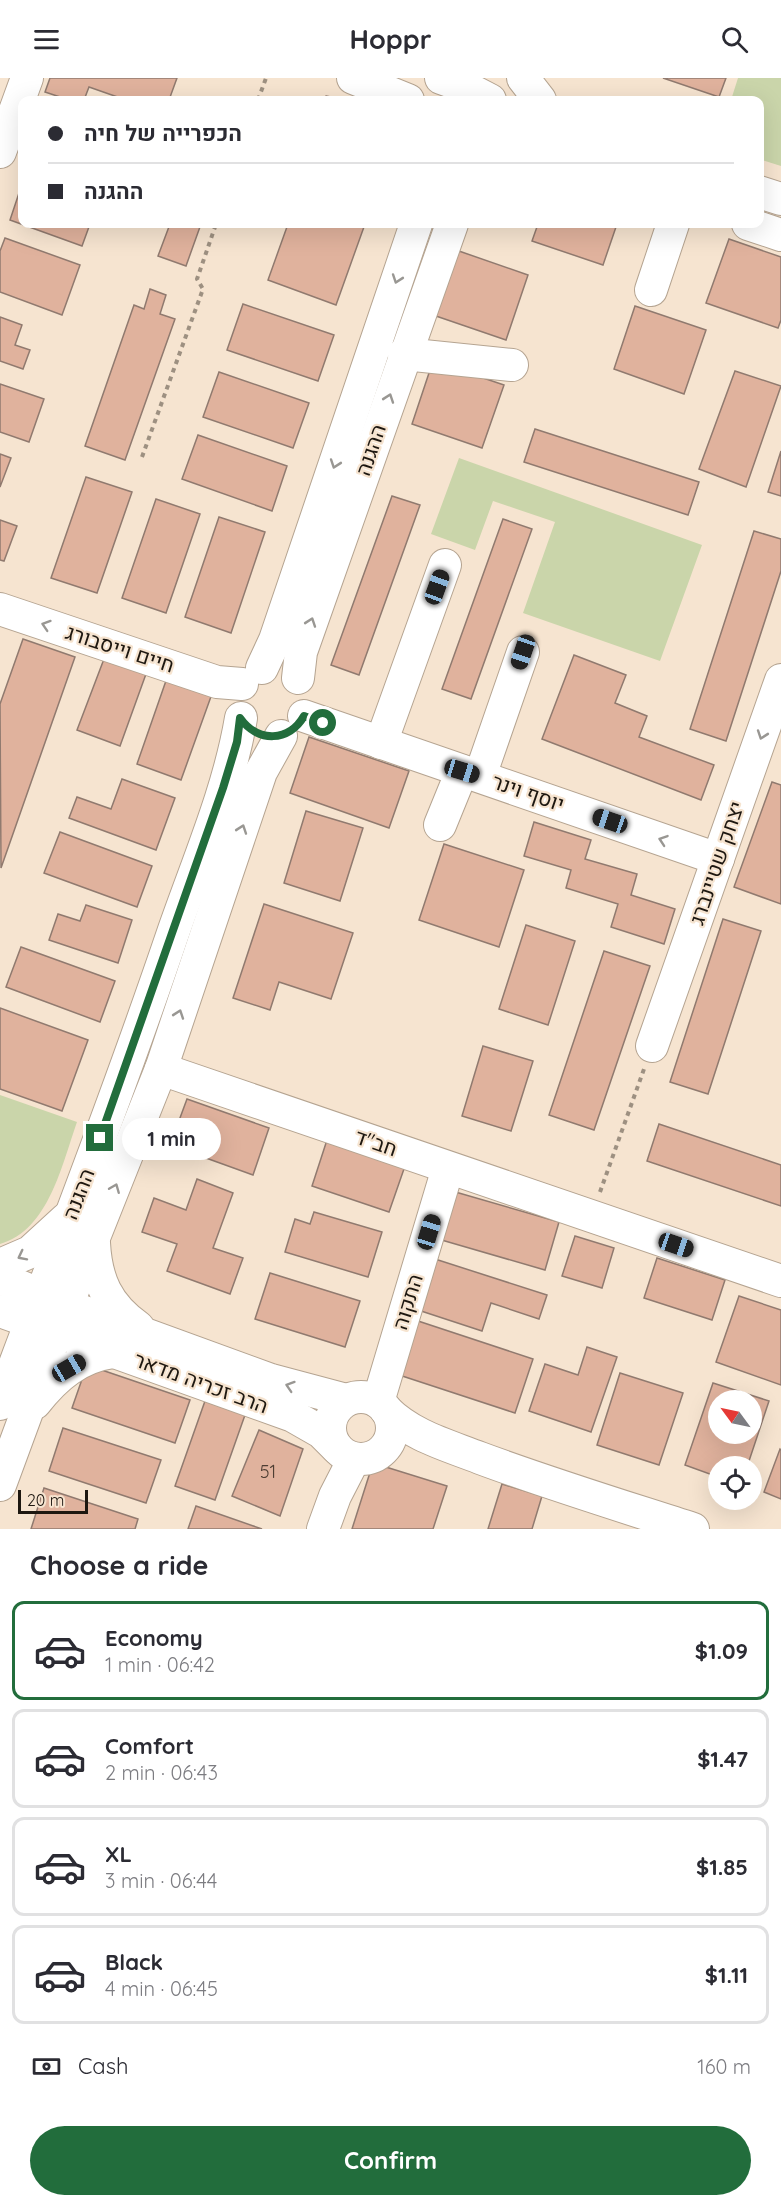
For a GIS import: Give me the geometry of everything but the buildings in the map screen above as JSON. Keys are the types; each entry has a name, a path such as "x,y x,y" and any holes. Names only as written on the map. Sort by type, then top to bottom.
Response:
{"street":[{"path":"20,96 27,78"},
{"path":"347,78 376,96"},
{"path":"353,78 398,96"},
{"path":"494,96 501,78"},
{"path":"523,78 537,96"},
{"path":"457,86 482,96"},
{"path":"0,152 18,103"},
{"path":"764,194 781,199"},
{"name":"ההגנה","path":"252,676 275,640 415,228"},
{"name":"ההגנה","path":"298,678 297,666 301,652 404,354 451,228"},
{"path":"651,290 672,228"},
{"path":"760,228 781,235"},
{"path":"404,354 512,365"},
{"path":"381,743 445,565"},
{"name":"חיים וייסבורג","path":"0,609 217,682 252,676"},
{"path":"440,825 471,774 523,652"},
{"path":"281,668 298,678 307,700 293,726 262,736 246,726 240,718 237,700 252,676 281,668"},
{"name":"יצחק שטיינברג","path":"652,1046 781,680"},
{"name":"ההגנה","path":"49,1314 71,1214 143,1020 223,788 237,742 240,718"},
{"name":"ההגנה","path":"49,1314 94,1242 161,1070 261,772 293,726"},
{"name":"יוסף וינר","path":"293,726 381,743 718,859"},
{"name":"חב\"ד","path":"161,1070 781,1281"},
{"name":"התקוה","path":"382,1406 448,1168"},
{"path":"0,1265 30,1252 71,1214"},
{"path":"94,1242 99,1281 108,1297 116,1309 151,1336"},
{"path":"0,1278 49,1314"},
{"path":"0,1311 49,1314"},
{"path":"10,1403 49,1314"},
{"name":"הרב זכריה מדאר","path":"49,1314 151,1336 286,1385 346,1400 368,1398 382,1406"},
{"name":"הרב זכריה מדאר","path":"49,1314 113,1352 293,1416 356,1454"},
{"path":"0,1343 10,1403 0,1485"},
{"path":"10,1403 42,1394 69,1368 92,1355 113,1352"},
{"path":"346,1400 333,1413 330,1422 332,1440 356,1454 415,1455 537,1479"},
{"path":"323,1529 335,1496 356,1454 390,1441 391,1420 382,1406"},
{"path":"382,1406 398,1422 430,1439 674,1526"}],"path":[{"path":"259,96 266,78"},
{"path":"142,458 203,289 197,279 215,228"},
{"path":"591,1216 652,1046"}],"green space":[{"path":"738,78 781,78 781,166 764,161 764,96 732,96"},
{"path":"459,458 702,545 660,661 523,613 555,522 493,501 475,550 431,534"},
{"path":"0,1095 77,1122 59,1175 42,1210 31,1225 17,1236 0,1244"}],"route":[{"path":"100,1138 140,1031 223,788 237,742 240,718 253,732 272,737 288,733 300,723 304,716 323,723"}]}
